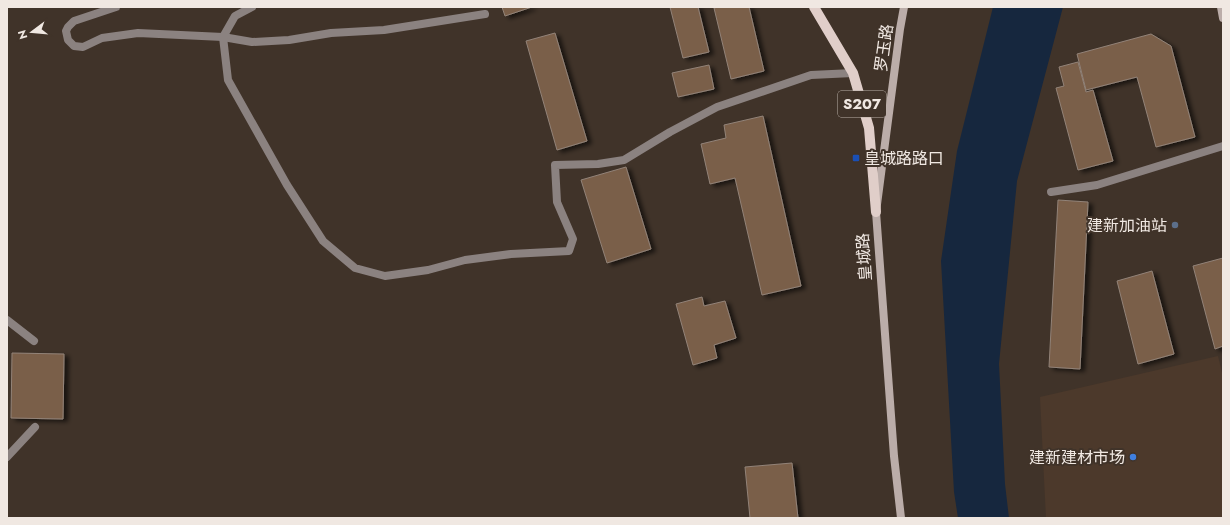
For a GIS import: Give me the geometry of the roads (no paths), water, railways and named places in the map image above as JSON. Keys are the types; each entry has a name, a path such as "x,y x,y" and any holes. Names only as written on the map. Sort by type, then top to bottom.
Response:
{"main road":[{"name":"皇城路","path":"814,7 853,73 869,128 894,456 901,518"},
{"name":"罗玉路","path":"876,212 904,7"},
{"path":"1221,7 1223,18"}],"street":[{"path":"116,7 74,21 66,31 70,43 78,47 87,45 90,42 102,38 138,33 222,37 252,42 289,40 331,34 384,30 485,14"},
{"path":"252,7 235,16 222,37 228,80 287,185 323,241 355,268 385,276 428,270 465,260 511,254 569,251 573,239 557,202 556,165 598,164 624,160 670,132 717,107 811,75 853,73"},
{"path":"1051,192 1097,185 1223,146"},
{"path":"7,320 34,342"},
{"path":"7,457 34,427"}],"water":[{"path":"993,7 1063,7 1017,181 999,364 1005,484 1009,518 958,518 954,492 941,261 957,151"}],"place":[{"name":"皇城路路口","path":"856,158"},
{"name":"建新加油站","path":"1175,225"},
{"name":"建新建材市场","path":"1133,457"}]}
